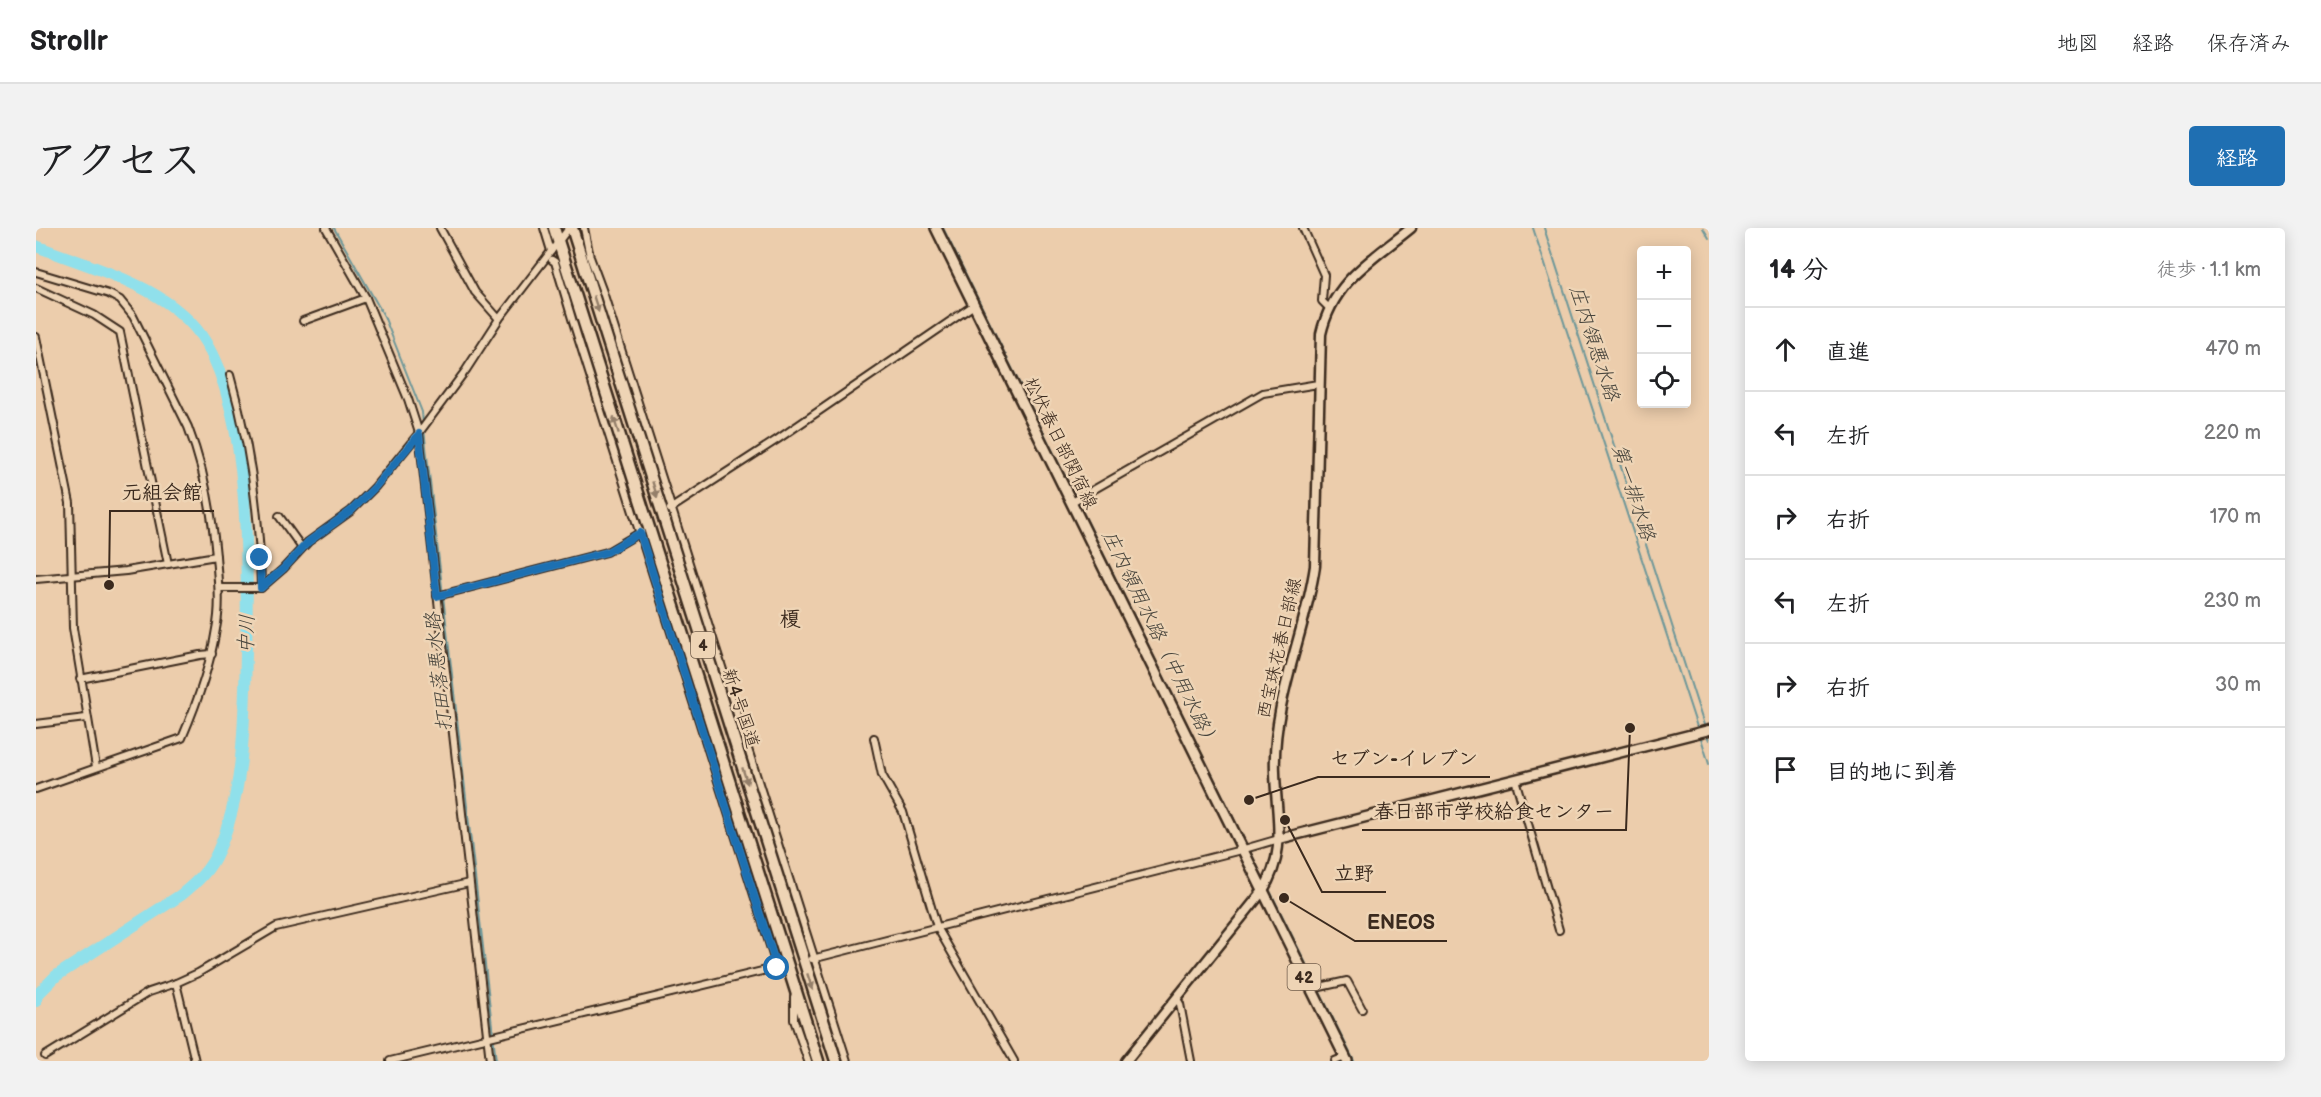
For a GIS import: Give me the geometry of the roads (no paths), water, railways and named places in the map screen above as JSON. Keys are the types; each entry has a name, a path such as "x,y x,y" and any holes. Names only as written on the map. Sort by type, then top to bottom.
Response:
{"highway":[{"name":"新4号国道","path":"554,228 555,246 782,966 795,991 818,1061"},
{"name":"新4号国道","path":"571,228 590,271 667,512 809,960 836,1061"}],"main road":[{"name":"松伏春日部関宿線","path":"936,228 1311,990 1342,1060"},
{"name":"西宝珠花春日部線","path":"1126,1061 1262,892 1276,862 1279,838 1275,772 1276,738 1315,566 1321,334 1328,307 1338,291 1349,279 1411,228"},
{"path":"1279,838 1709,730"}],"street":[{"path":"326,228 366,298 408,399 419,434 490,1061"},
{"path":"440,228 475,292 499,319"},
{"path":"544,228 555,246"},
{"path":"219,588 261,588 308,542 351,511 375,487 419,434 466,370 499,319 571,228"},
{"path":"584,228 590,271"},
{"path":"1303,228 1324,275 1322,301 1328,307"},
{"path":"552,260 571,297"},
{"path":"36,272 109,294 127,307 188,427 195,446 214,533 219,588 217,626 212,654 200,694 182,738 36,788"},
{"path":"36,288 94,315 120,332 168,564"},
{"path":"303,321 366,298"},
{"path":"667,512 974,305"},
{"path":"36,337 70,503 73,628 86,718 96,767"},
{"path":"230,375 254,489 261,588"},
{"path":"1072,502 1263,393 1318,384"},
{"path":"279,516 302,548"},
{"path":"437,596 607,552 644,530"},
{"path":"36,579 126,571 216,556"},
{"path":"80,679 212,654"},
{"path":"36,724 86,718"},
{"path":"874,738 882,775 903,812 937,927 1014,1061"},
{"path":"1515,779 1559,930"},
{"path":"847,1061 809,960 1241,850 1279,838"},
{"path":"45,1056 149,992 198,973 276,927 469,883"},
{"path":"390,1061 782,966"},
{"path":"1311,990 1347,981 1362,1009"},
{"path":"176,983 195,1061"},
{"path":"795,991 794,1020 808,1061"},
{"path":"1177,999 1191,1061"}],"waterway":[{"name":"打田落悪水路","path":"334,228 384,316 422,412 423,424"},
{"name":"庄内領用水路（中用水路）","path":"943,228 1265,882"},
{"name":"第一排水路","path":"1533,228 1698,730"},
{"name":"庄内領悪水路","path":"1544,228 1705,728"},
{"path":"1703,228 1709,238"},
{"name":"中川","path":"36,246 106,272 152,294 173,307 192,324 206,343 221,375 232,412 239,452 244,495 247,580 245,705 241,755 227,828 215,858 202,875 181,895 56,976 39,993 36,1001"},
{"name":"打田落悪水路","path":"424,429 496,1061"},
{"name":"庄内領悪水路","path":"1706,733 1709,740"},
{"name":"第一排水路","path":"1700,735 1709,764"},
{"name":"庄内領用水路（中用水路）","path":"1268,887 1354,1061"}],"place":[{"name":"元組会館","path":"109,585"},
{"name":"春日部市学校給食センター","path":"1630,728"},
{"name":"セブン-イレブン","path":"1249,800"},
{"name":"立野","path":"1285,820"},
{"name":"ENEOS","path":"1284,898"}],"district":[{"name":"榎","path":"790,619"}]}
